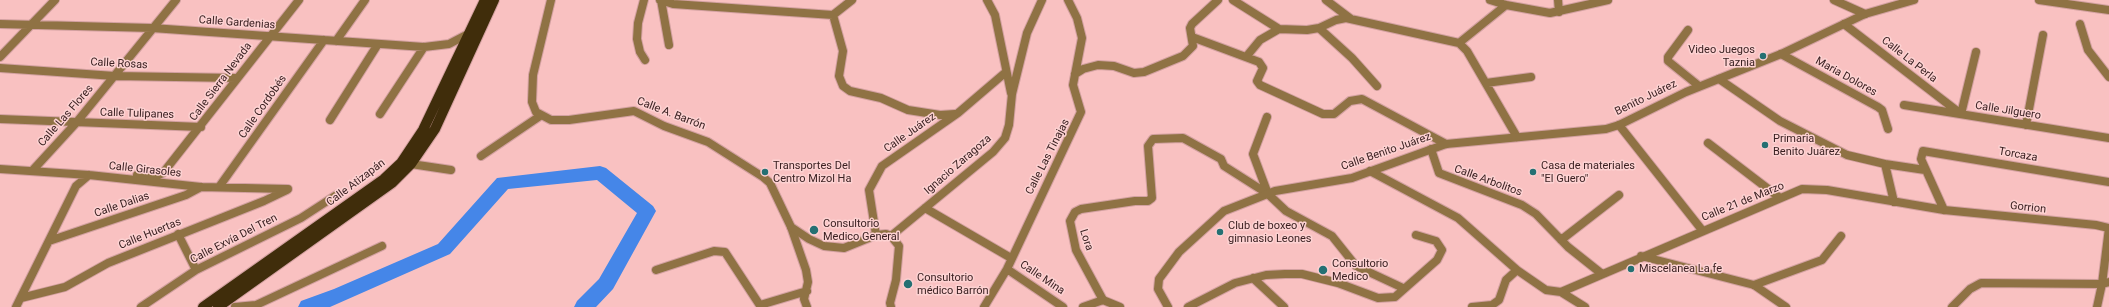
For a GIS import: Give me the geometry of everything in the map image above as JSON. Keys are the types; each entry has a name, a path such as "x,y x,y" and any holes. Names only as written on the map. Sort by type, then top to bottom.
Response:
{"main road":[{"path":"474,33 485,0"},
{"path":"474,33 494,0"},
{"name":"Calle Atizapán","path":"218,307 392,183 411,164 435,129 474,33"},
{"name":"Calle Atizapán","path":"203,307 384,179 401,163 423,130 474,33"}],"street":[{"path":"0,57 55,0"},
{"name":"Calle Las Flores","path":"32,171 76,123 176,0"},
{"name":"Calle Sierra Nevada","path":"102,177 110,174 160,176 201,127 236,78 299,0"},
{"path":"336,41 365,0"},
{"path":"481,156 540,116 533,107 532,89 551,0"},
{"path":"644,0 638,23 637,39 640,52 645,60"},
{"path":"668,46 660,0 673,4 713,3 833,15 852,0"},
{"path":"987,0 996,21 1012,94"},
{"path":"1012,94 1030,24 1042,0"},
{"name":"Calle Las Tinajas","path":"984,307 1007,269 1082,112 1073,85 1082,38 1077,18 1068,0"},
{"path":"1075,74 1083,69 1098,65 1114,66 1134,73 1148,72 1188,53 1193,46 1190,28 1192,24 1218,0"},
{"path":"1233,0 1279,29 1307,30 1319,28 1340,19 1352,19 1458,43 1467,51 1517,137"},
{"path":"1326,0 1352,19"},
{"path":"1490,0 1543,13 1560,12 1608,0"},
{"path":"1558,0 1560,12"},
{"path":"1834,0 1865,14"},
{"path":"1844,24 1865,14 1914,0"},
{"path":"2039,0 2109,10"},
{"path":"1458,43 1506,5"},
{"path":"833,15 843,51 839,70 839,79 843,86 850,91 874,96 908,110 940,115 958,113"},
{"name":"Calle Gardenias","path":"0,24 30,26 152,28 424,47 449,44 474,33"},
{"name":"Benito Juárez","path":"1446,144 1578,133 1619,125 1698,86 1781,54 1844,24"},
{"name":"Calle La Perla","path":"1844,24 1960,114"},
{"path":"2080,24 2088,50 2109,77"},
{"path":"1319,28 1352,58 1376,86"},
{"path":"1246,57 1260,40 1279,29"},
{"path":"1688,30 1668,57 1668,61 1698,86"},
{"path":"2026,125 2043,35"},
{"path":"1192,37 1262,64 1263,68 1257,81 1260,85 1323,114 1334,114 1350,101 1362,99 1446,144"},
{"name":"Calle Cordobés","path":"219,188 324,40"},
{"path":"330,120 378,44"},
{"path":"380,114 424,47"},
{"path":"1960,114 1976,52"},
{"name":"Maria Dolores","path":"1781,54 1878,107 1882,110 1888,129"},
{"name":"Calle Rosas","path":"0,68 115,76 236,78"},
{"name":"Calle Juárez","path":"876,235 869,190 882,166 958,113 1006,72"},
{"path":"1486,83 1531,77"},
{"path":"1719,79 1780,121 1825,145 1847,154 1884,164 1925,170 1944,210"},
{"name":"Ignacio Zaragoza","path":"892,236 999,146 1009,125 1012,94"},
{"name":"Calle Jilguero","path":"1904,105 2109,138"},
{"name":"Calle A. Barrón","path":"540,116 551,120 563,120 634,111 664,126 708,142 770,183 791,227 806,270 807,291 804,299 807,307"},
{"path":"1267,117 1257,140 1253,154 1268,194 1286,211 1332,236 1356,266 1403,288"},
{"name":"Calle Tulipanes","path":"0,119 201,127"},
{"path":"1619,125 1702,230"},
{"name":"Lora","path":"1102,300 1076,250 1071,233 1070,221 1075,212 1081,209 1135,200 1148,200 1152,198 1148,146 1153,139 1183,138 1221,159 1224,166 1268,194"},
{"path":"1708,143 1780,198"},
{"name":"Calle Benito Juárez","path":"1168,307 1160,295 1158,283 1179,252 1224,211 1268,194 1295,186 1345,179 1446,144"},
{"name":"Calle Arbolitos","path":"1431,149 1439,172 1446,177 1522,205 1536,214 1561,240 1602,274"},
{"name":"Torcaza","path":"1925,170 1921,159 1923,152 2109,182"},
{"path":"411,164 451,170"},
{"path":"1884,164 1894,202"},
{"name":"Calle Girasoles","path":"0,169 89,175 201,187 288,189"},
{"path":"1370,171 1458,218 1517,270 1546,290 1561,292 1585,307"},
{"path":"16,307 22,298 76,186 89,175"},
{"name":"Calle Dalias","path":"49,241 186,195 201,187"},
{"name":"Calle Huertas","path":"22,298 65,287 108,263 264,201 288,189"},
{"name":"Calle 21 de Marzo","path":"1561,292 1641,256 1802,189 1944,210"},
{"name":"Calle Exvía Del Tren","path":"141,307 196,270 301,218 338,194"},
{"path":"1561,240 1619,195"},
{"path":"925,208 1011,258"},
{"name":"Gorrion","path":"1944,210 2096,225 2109,228"},
{"path":"791,227 809,239 836,248 844,248 876,235 892,236 899,246 896,280 890,303 891,307"},
{"path":"2097,307 2106,285 2109,228"},
{"path":"178,234 196,270"},
{"path":"1188,307 1235,283 1253,278 1279,274 1302,274 1338,283 1378,298 1395,298 1403,288 1437,260 1442,250 1441,246 1436,241 1416,235"},
{"path":"1754,285 1822,260 1842,236"},
{"path":"235,307 256,305 382,246"},
{"path":"656,270 714,251 725,252 761,306 807,291"},
{"path":"1641,256 1754,285 1786,307"},
{"name":"Calle Mina","path":"1007,269 1063,307"},
{"path":"1472,307 1492,305 1499,300 1506,280 1517,270"},
{"path":"1253,278 1284,307"},
{"path":"1952,307 1970,289 1981,283 2000,282 2106,285"},
{"path":"1083,307 1102,300 1109,300 1120,307"}],"waterway":[{"path":"308,307 341,295 444,249 503,183 600,173 647,211 606,284 584,307"}],"place":[{"name":"Video Juegos Taznia","path":"1763,56"},
{"name":"Primaria Benito Juárez","path":"1765,145"},
{"name":"Transportes Del Centro Mizol Ha","path":"765,172"},
{"name":"Casa de materiales \"El Guero\"","path":"1533,172"},
{"name":"Consultorio Medico General","path":"814,230"},
{"name":"Club de boxeo y gimnasio Leones","path":"1220,232"},
{"name":"Miscelanea La fe","path":"1631,269"},
{"name":"Consultorio Medico","path":"1323,270"},
{"name":"Consultorio médico Barrón","path":"908,284"}]}
